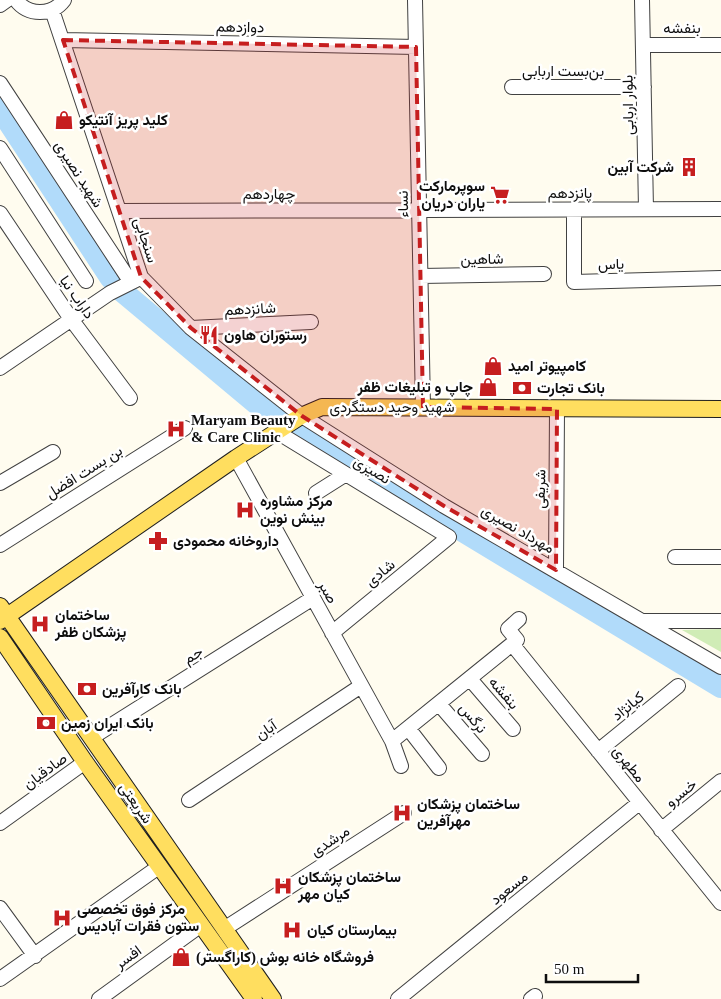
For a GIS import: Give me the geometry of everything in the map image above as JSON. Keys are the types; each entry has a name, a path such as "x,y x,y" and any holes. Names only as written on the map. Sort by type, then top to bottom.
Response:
{"main road":[{"name":"شهید وحید دستگردی","path":"2,612 33,599 236,458 290,424 322,407 721,409"},
{"name":"شریعتی","path":"2,612 273,999"},
{"name":"شریعتی","path":"0,637 85,762 254,999"}],"street":[{"path":"0,5 7,0"},
{"path":"16,0 26,9 34,12 52,10 64,0"},
{"name":"نساء","path":"415,0 423,407"},
{"name":"بلوار اربابی","path":"642,0 646,209"},
{"name":"سنجابی","path":"52,10 120,210 135,280 190,328 290,424"},
{"name":"دوازدهم","path":"63,40 416,47"},
{"name":"بنفشه","path":"643,45 721,44"},
{"name":"شهید نصیری","path":"0,84 135,280"},
{"name":"بن‌بست اربابی","path":"512,87 644,87"},
{"path":"0,148 86,281"},
{"name":"یاس","path":"574,209 574,282 721,278"},
{"name":"پانزدهم","path":"419,210 721,209"},
{"name":"چهاردهم","path":"120,210 419,210"},
{"name":"داراب نیا","path":"0,213 71,319 130,398"},
{"name":"شاهین","path":"421,276 544,274"},
{"path":"0,368 110,293 135,280"},
{"name":"شانزدهم","path":"190,328 311,322"},
{"name":"شریفی","path":"556,570 558,409"},
{"name":"نصیری","path":"290,424 346,474 449,537"},
{"name":"مهرداد نصیری","path":"290,424 444,506 721,667"},
{"name":"بن بست افضل","path":"0,545 185,428"},
{"path":"0,483 52,452"},
{"name":"صبر","path":"236,458 392,741 401,766"},
{"path":"316,493 346,474"},
{"name":"شادی","path":"332,634 449,537"},
{"path":"675,557 721,557"},
{"name":"جم","path":"91,738 313,598"},
{"path":"392,741 517,640 508,629 519,619"},
{"path":"644,621 721,621"},
{"name":"مطهری","path":"512,644 721,903"},
{"name":"بنفشه","path":"470,678 513,729"},
{"name":"آبان","path":"189,800 361,686"},
{"name":"کیانژاد","path":"598,751 678,686"},
{"name":"نرگس","path":"439,704 482,754"},
{"path":"408,728 439,768"},
{"name":"صادقیان","path":"0,823 85,762"},
{"name":"خسرو","path":"661,830 721,782"},
{"name":"مسعود","path":"398,999 639,803"},
{"name":"مرشدی","path":"224,929 404,813"},
{"path":"0,979 160,866"},
{"path":"0,908 35,956"},
{"name":"افسر","path":"99,999 201,925"}],"highlighted area":[{"path":"63,40 416,47 423,407 557,409 556,570 444,506 302,416 191,328 141,277"}],"green space":[{"path":"721,629 721,652 682,630"}],"waterway":[{"path":"0,109 110,277 123,292 269,414 721,687"}],"place":[{"name":"کلید پریز آنتیکو","path":"64,120"},
{"name":"شرکت آبین","path":"689,167"},
{"name":"سوپرمارکت یاران دریان","path":"500,195"},
{"name":"رستوران هاون","path":"209,335"},
{"name":"کامپیوتر امید","path":"493,366"},
{"name":"چاپ و تبلیغات ظفر","path":"488,387"},
{"name":"بانک تجارت","path":"522,388"},
{"name":"Maryam Beauty & Care Clinic","path":"176,429"},
{"name":"مرکز مشاوره بینش نوین","path":"245,510"},
{"name":"داروخانه محمودی","path":"158,541"},
{"name":"ساختمان پزشکان ظفر","path":"40,624"},
{"name":"بانک کارآفرین","path":"87,689"},
{"name":"بانک ایران زمین","path":"46,723"},
{"name":"ساختمان پزشکان مهرآفرین","path":"402,813"},
{"name":"ساختمان پزشکان کیان مهر","path":"283,886"},
{"name":"مرکز فوق تخصصی ستون فقرات آبادیس","path":"62,918"},
{"name":"بیمارستان کیان","path":"292,930"},
{"name":"فروشگاه خانه بوش (کاراگستر)","path":"181,957"}]}
